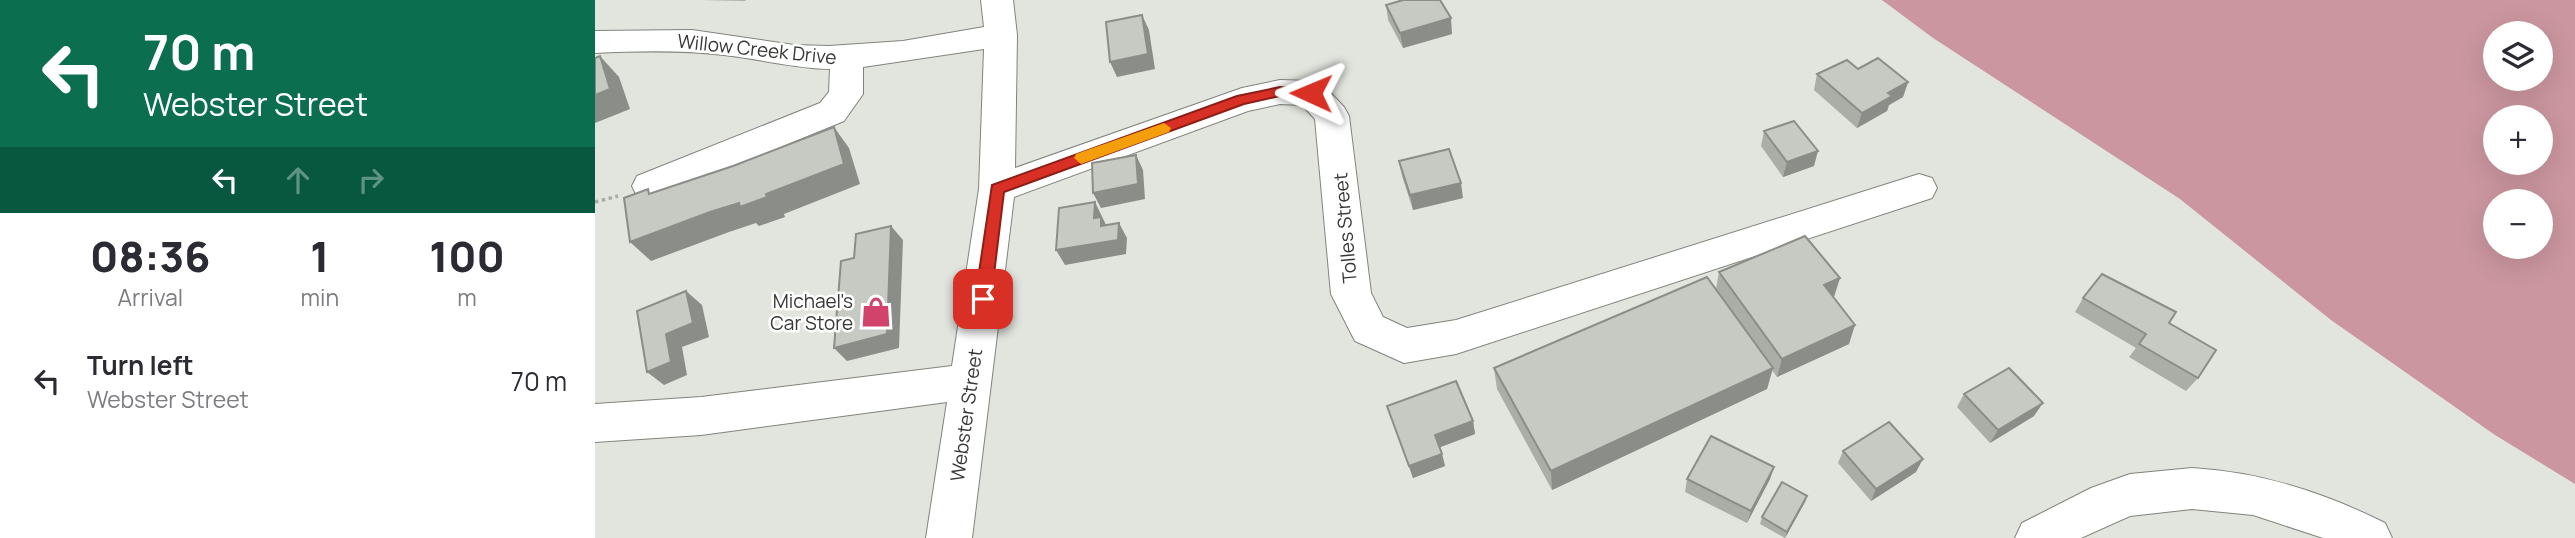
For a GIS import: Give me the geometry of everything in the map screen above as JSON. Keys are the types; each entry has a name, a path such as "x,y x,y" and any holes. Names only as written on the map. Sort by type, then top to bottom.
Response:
{"street":[{"name":"Willow Creek Drive","path":"595,43 684,41 726,44 801,57 847,58 946,46 999,17"},
{"name":"Webster Street","path":"949,538 997,189 999,17"},
{"path":"650,186 832,112 846,94 847,58"},
{"name":"Tolles Street","path":"997,189 1242,100 1280,92 1311,93 1332,116 1351,294 1369,329 1405,345 1457,337 1919,188"},
{"path":"595,422 701,416 972,381"},
{"path":"2038,538 2069,520 2130,495 2178,489 2233,491 2286,502 2341,523 2368,538"}],"shaded area":[{"path":"1882,0 2575,0 2575,484 2495,435 2331,320 2180,199 1933,38"}],"building":[{"path":"1403,0 1440,0 1451,18 1400,33 1386,5"},
{"path":"1142,15 1148,54 1110,62 1106,22"},
{"path":"600,56 610,89 595,95 595,58"},
{"path":"1878,58 1908,82 1888,93 1892,96 1862,113 1817,74 1847,60 1858,69"},
{"path":"1794,121 1818,151 1787,162 1764,131"},
{"path":"834,127 844,164 740,207 739,203 710,212 630,242 624,198 648,189 649,194 733,166"},
{"path":"1449,149 1461,183 1410,195 1399,161"},
{"path":"1136,155 1138,184 1093,193 1092,163"},
{"path":"1095,202 1094,218 1101,217 1101,226 1119,223 1118,240 1056,250 1059,208"},
{"path":"891,226 887,334 834,348 841,261 854,258 856,234"},
{"path":"1805,236 1840,278 1824,285 1855,325 1782,359 1719,272"},
{"path":"2102,274 2176,312 2169,323 2216,350 2198,378 2139,344 2146,334 2083,298"},
{"path":"1707,277 1773,368 1551,471 1494,368"},
{"path":"686,291 693,323 666,334 671,362 647,372 637,311"},
{"path":"2009,368 2043,403 1998,430 1964,394"},
{"path":"1456,381 1473,421 1435,435 1442,454 1409,466 1387,406"},
{"path":"1889,422 1923,459 1876,489 1843,451"},
{"path":"1711,436 1774,467 1751,511 1687,479"},
{"path":"1782,482 1807,496 1787,532 1762,517"}],"slow traffic":[{"path":"1081,158 1164,128"}],"place":[{"name":"Michael's Car Store","path":"876,312"}],"route":[{"path":"983,299 997,189 1242,100 1280,92 1311,93"}]}
